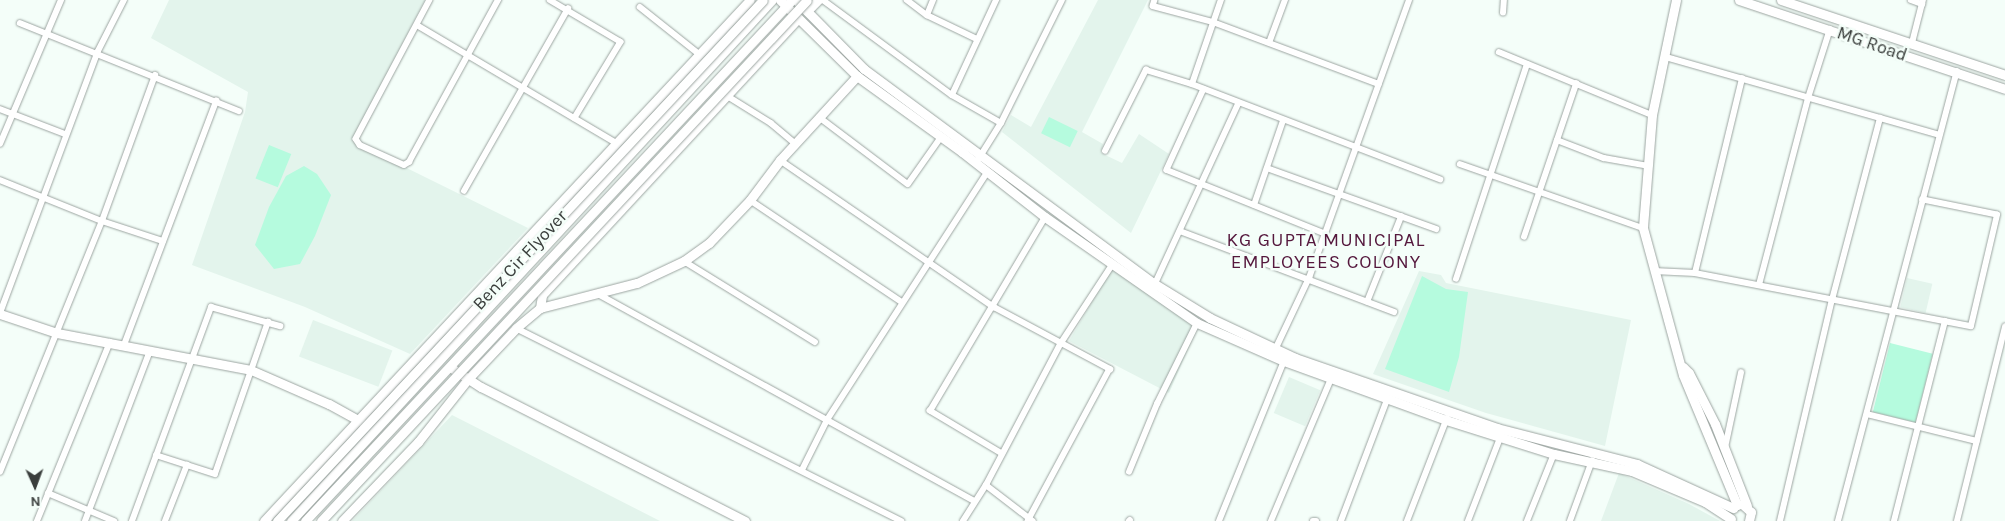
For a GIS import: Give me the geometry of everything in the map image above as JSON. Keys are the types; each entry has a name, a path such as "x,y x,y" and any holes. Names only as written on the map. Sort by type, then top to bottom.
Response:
{"street":[{"path":"0,144 45,33 61,0"},
{"path":"124,0 97,52 41,197 0,314 57,333 251,370 329,404 375,429"},
{"path":"430,0 357,137 360,144 401,164 408,164 469,57 498,0"},
{"path":"550,0 621,42 576,118"},
{"path":"264,521 615,142 750,0"},
{"name":"Benz Cir Flyover","path":"278,521 763,0"},
{"path":"291,521 772,0"},
{"path":"796,0 864,69 978,159 1197,323 1447,416 1500,438 1554,454 1632,471 1687,494 1732,520 1735,506 1692,401 1643,228 1652,115 1666,57 1676,0"},
{"name":"Benz Cir Flyover","path":"321,521 807,0"},
{"path":"807,11 818,0"},
{"path":"823,0 952,95 1001,123"},
{"path":"907,0 926,15 977,39"},
{"path":"926,15 933,0"},
{"path":"952,95 996,0"},
{"path":"978,159 1001,123 1062,0"},
{"path":"1155,0 1153,6 1213,22 1379,84"},
{"path":"1192,84 1221,0"},
{"path":"1269,43 1286,0"},
{"path":"1274,353 1309,278 1409,0"},
{"path":"1503,12 1504,0"},
{"name":"MG Road","path":"1739,0 2005,89"},
{"path":"1778,13 1781,0"},
{"name":"MG Road","path":"1781,0 2005,75"},
{"path":"1911,0 1923,2 1912,43"},
{"path":"305,521 450,367 785,2 798,19 857,76 940,137 978,159 988,173 1045,217 1112,265 1274,353 1284,362 1387,400 1637,464 1735,506 1747,506"},
{"path":"640,7 700,54"},
{"path":"464,191 522,86 568,9"},
{"path":"540,308 542,295 798,19"},
{"path":"20,23 155,75 239,111"},
{"path":"417,25 615,142"},
{"path":"1759,285 1808,98 1830,29"},
{"path":"1499,52 1652,115"},
{"path":"1666,57 1939,135"},
{"path":"1456,279 1527,64"},
{"path":"1105,151 1146,70 1192,84 1238,104 1440,179"},
{"path":"1838,521 1957,72"},
{"path":"0,472 102,220 155,75"},
{"path":"342,521 418,442 468,379 516,328 540,308 637,283 684,261 709,243 750,200 780,160 857,76"},
{"path":"1695,273 1742,79"},
{"path":"1524,237 1576,84"},
{"path":"1204,89 1167,170 1324,233"},
{"path":"726,95 771,122 795,143"},
{"path":"124,345 216,101"},
{"path":"1152,288 1238,104"},
{"path":"0,109 65,134"},
{"path":"819,117 908,184 940,137"},
{"path":"1780,521 1832,300 1880,118"},
{"path":"1254,205 1284,121"},
{"path":"1557,140 1604,158 1649,166"},
{"path":"780,160 994,307 1110,369 1030,520 986,485"},
{"path":"1460,164 1643,228"},
{"path":"1267,168 1436,230"},
{"path":"802,470 827,420 928,262 988,173"},
{"path":"0,180 102,220 163,241"},
{"path":"750,200 902,302"},
{"path":"1654,271 1695,273 1971,326 1997,215 1923,200"},
{"path":"1002,454 930,411 994,307 1045,217"},
{"path":"1367,302 1401,217"},
{"path":"1180,231 1309,278 1394,312"},
{"path":"684,261 815,342"},
{"path":"963,521 986,485 1061,342 1112,265"},
{"path":"598,294 975,501"},
{"path":"132,521 211,306 280,326"},
{"path":"1894,521 1945,321"},
{"path":"156,455 215,474 268,322"},
{"path":"1129,472 1157,404 1197,323"},
{"path":"1957,521 2005,327"},
{"path":"516,328 901,521"},
{"path":"37,521 110,342"},
{"path":"85,521 150,351"},
{"path":"1219,521 1284,362"},
{"path":"450,367 468,379 745,521"},
{"path":"1683,367 1689,373 1725,448 1752,520"},
{"path":"1725,448 1741,373"},
{"path":"1271,521 1331,379"},
{"path":"1341,521 1387,400"},
{"path":"1867,414 1977,441"},
{"path":"1406,521 1447,416"},
{"path":"1468,521 1500,438"},
{"path":"1526,521 1554,454"},
{"path":"1570,521 1592,461"},
{"path":"165,521 187,466"},
{"path":"48,493 114,521"}],"shaded area":[{"path":"169,0 425,0 352,141 528,228 410,354 305,307 192,265 245,112 248,92 151,38"},
{"path":"1098,0 1148,0 1082,132 1103,144 1101,153 1122,163 1139,134 1169,154 1131,233 1002,132 1011,115 1031,127"},
{"path":"1112,268 1197,329 1169,393 1069,341"},
{"path":"1419,271 1441,275 1446,283 1631,320 1605,446 1486,413 1373,374"},
{"path":"1907,278 1932,284 1926,313 1900,307"},
{"path":"313,320 392,350 378,387 299,356"},
{"path":"1289,377 1320,390 1305,426 1274,413"},
{"path":"452,415 660,521 352,521"},
{"path":"1619,473 1689,504 1720,521 1601,521"}],"green space":[{"path":"1049,117 1078,131 1070,147 1041,133"},
{"path":"269,145 291,154 278,187 256,178"},
{"path":"304,166 317,174 331,195 315,236 300,264 274,269 255,245 269,207 286,176"},
{"path":"1422,276 1446,289 1468,292 1459,357 1449,392 1385,369"},
{"path":"1890,343 1933,354 1916,423 1873,412"}],"district":[{"name":"KG GUPTA MUNICIPAL EMPLOYEES COLONY","path":"1326,252"}]}
